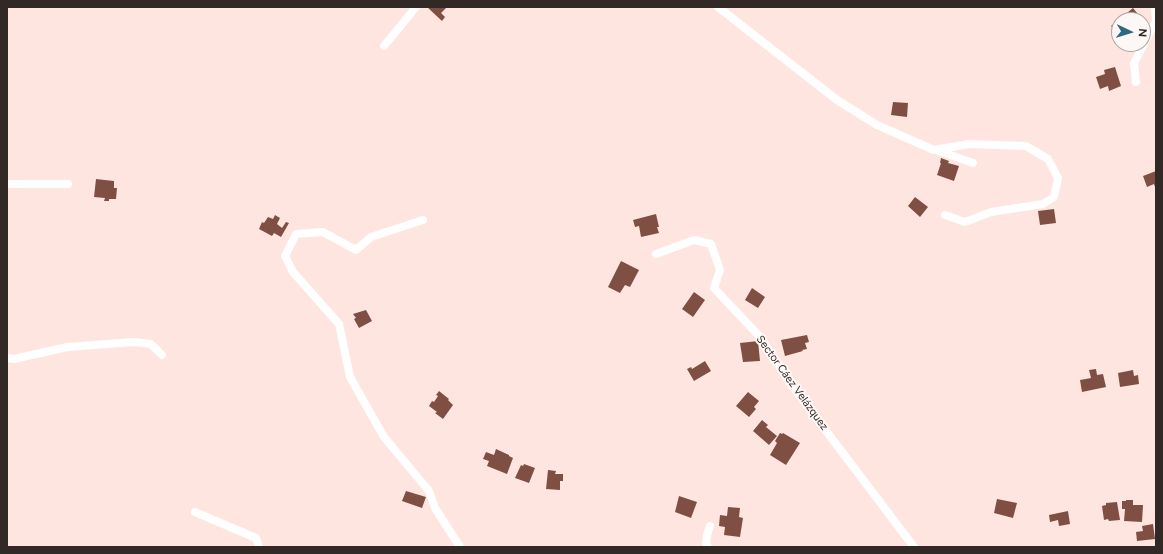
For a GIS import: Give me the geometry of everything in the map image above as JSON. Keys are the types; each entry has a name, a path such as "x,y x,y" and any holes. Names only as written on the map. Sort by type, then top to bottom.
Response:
{"street":[{"path":"384,46 416,7"},
{"path":"718,7 837,100 877,125 934,150 973,163"},
{"path":"1136,82 1134,63 1156,21 1155,7"},
{"path":"934,150 969,144 1026,146 1048,159 1058,178 1054,197 1043,204 991,212 965,222 945,215"},
{"path":"7,184 68,184"},
{"path":"423,220 371,237 356,250 323,232 296,234 285,256 293,272 339,324 350,377 384,437 428,491 436,508 460,547"},
{"name":"Sector Cáez Velázquez","path":"656,254 694,240 711,244 720,270 714,288 761,338 789,382 914,547"},
{"path":"7,358 14,359 67,347 134,342 151,344 162,355"},
{"path":"195,512 256,538 259,547"},
{"path":"708,547 706,543 710,526"}],"building":[{"path":"427,7 447,7 441,13 445,17 442,21"},
{"path":"1133,8 1136,12 1128,12"},
{"path":"1115,67 1121,86 1109,91 1108,86 1100,89 1096,77 1105,74 1104,70"},
{"path":"893,102 908,103 907,117 891,115"},
{"path":"941,158 949,161 948,163 959,166 954,181 937,175"},
{"path":"1156,171 1156,190 1154,184 1147,187 1143,176"},
{"path":"96,179 114,181 114,188 117,188 116,199 104,201 105,198 94,197"},
{"path":"915,197 928,207 920,217 908,206"},
{"path":"1054,209 1056,223 1040,225 1038,211"},
{"path":"656,214 659,233 641,237 639,226 635,227 633,220"},
{"path":"275,215 280,218 277,224 282,228 286,222 289,223 281,237 274,233 272,236 259,229 262,222 264,223 268,217 273,219"},
{"path":"621,261 639,270 630,287 625,285 620,293 608,287"},
{"path":"752,288 765,297 758,308 745,300"},
{"path":"694,292 705,300 693,317 682,309"},
{"path":"366,310 372,321 359,328 353,314"},
{"path":"807,335 809,342 805,343 807,349 785,356 781,340"},
{"path":"758,341 760,361 743,362 740,343"},
{"path":"705,361 711,371 694,381 687,369 691,367 692,369"},
{"path":"1096,369 1097,375 1103,374 1106,387 1082,392 1080,380 1091,378 1089,370"},
{"path":"1133,370 1134,376 1138,375 1139,384 1120,387 1118,373"},
{"path":"439,391 449,399 448,400 453,405 443,419 429,406 438,396 436,395"},
{"path":"748,392 759,401 754,407 756,409 749,417 736,406"},
{"path":"762,420 768,425 766,427 777,436 769,445 753,431"},
{"path":"780,433 783,433 800,443 786,465 770,455 777,443 775,441"},
{"path":"496,449 513,458 507,474 487,466 489,461 483,459 486,452 494,455"},
{"path":"524,464 535,468 529,483 515,478 521,465 523,466"},
{"path":"548,470 556,471 555,474 563,474 563,481 560,481 560,490 546,489"},
{"path":"406,491 426,497 422,508 402,501"},
{"path":"679,496 697,502 691,518 675,512"},
{"path":"997,499 1017,503 1013,518 994,513"},
{"path":"1133,500 1133,505 1143,505 1142,522 1124,521 1125,509 1122,509 1122,501"},
{"path":"1117,502 1120,520 1104,520 1102,506 1106,505 1106,503"},
{"path":"728,507 740,508 739,517 743,518 740,537 724,535 725,527 719,526 720,515 727,516"},
{"path":"1068,511 1070,524 1059,526 1058,520 1050,522 1049,515"},
{"path":"1153,524 1155,539 1137,541 1136,532 1143,531 1142,526"}]}
